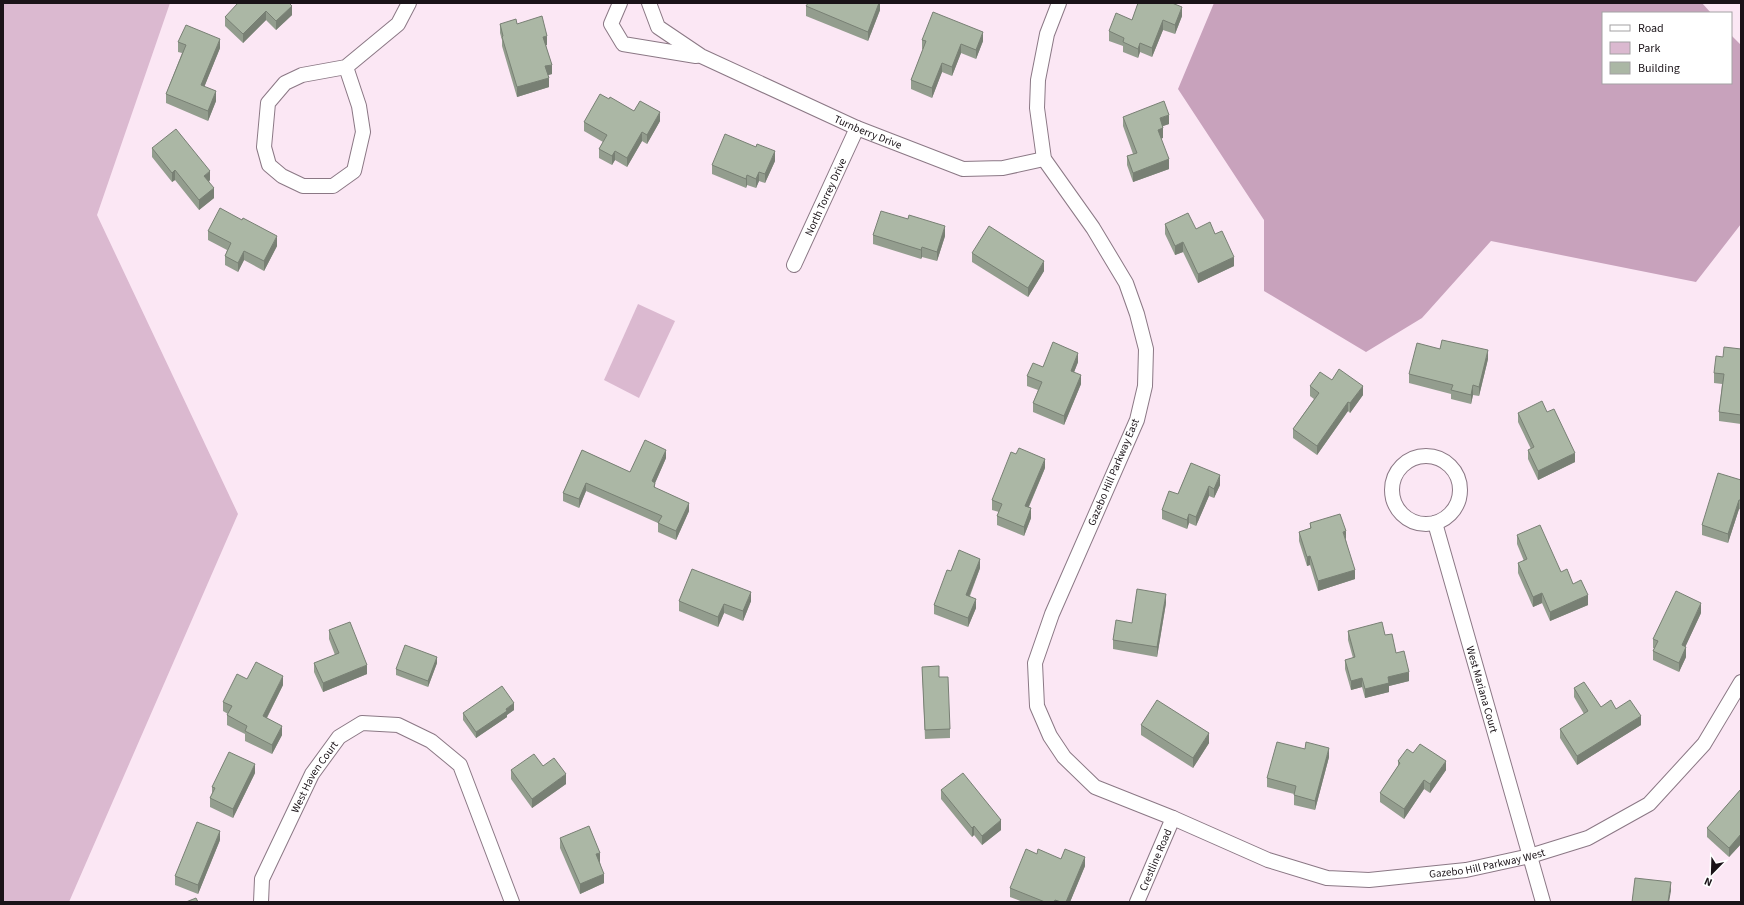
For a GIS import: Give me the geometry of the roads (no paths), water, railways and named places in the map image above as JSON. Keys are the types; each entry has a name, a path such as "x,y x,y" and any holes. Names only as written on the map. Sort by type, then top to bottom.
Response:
{"street":[{"path":"346,67 359,106 363,132 354,171 333,186 303,186 282,176 269,165 264,147 268,102 285,83 302,75 346,67 398,24 409,3"},
{"name":"Turnberry Drive","path":"620,3 611,24 623,44 701,56"},
{"name":"Turnberry Drive","path":"649,3 658,27 701,56 857,128 963,169 1003,168 1044,159"},
{"name":"Gazebo Hill Parkway East","path":"1059,3 1047,34 1038,80 1038,108 1044,159 1093,228 1126,283 1137,314 1146,349 1145,386 1136,420 1052,614 1035,663 1037,706 1050,736 1064,757 1095,787 1173,818"},
{"name":"North Torrey Drive","path":"794,265 857,128"},
{"path":"1429,456 1440,460 1453,472 1460,488 1459,499 1453,510 1445,518 1435,523 1424,524 1414,522 1404,517 1397,508 1393,499 1392,488 1394,478 1400,468 1417,457 1429,456"},
{"name":"West Mariana Court","path":"1435,523 1543,902"},
{"name":"Gazebo Hill Parkway West","path":"1173,818 1268,860 1327,878 1369,880 1412,876 1466,870 1530,856 1588,838 1649,804 1704,744 1741,682"},
{"name":"West Haven Court","path":"261,902 262,879 312,774 339,737 362,723 398,725 431,741 460,765 512,902"},
{"name":"Crestline Road","path":"1137,902 1173,818"}]}
